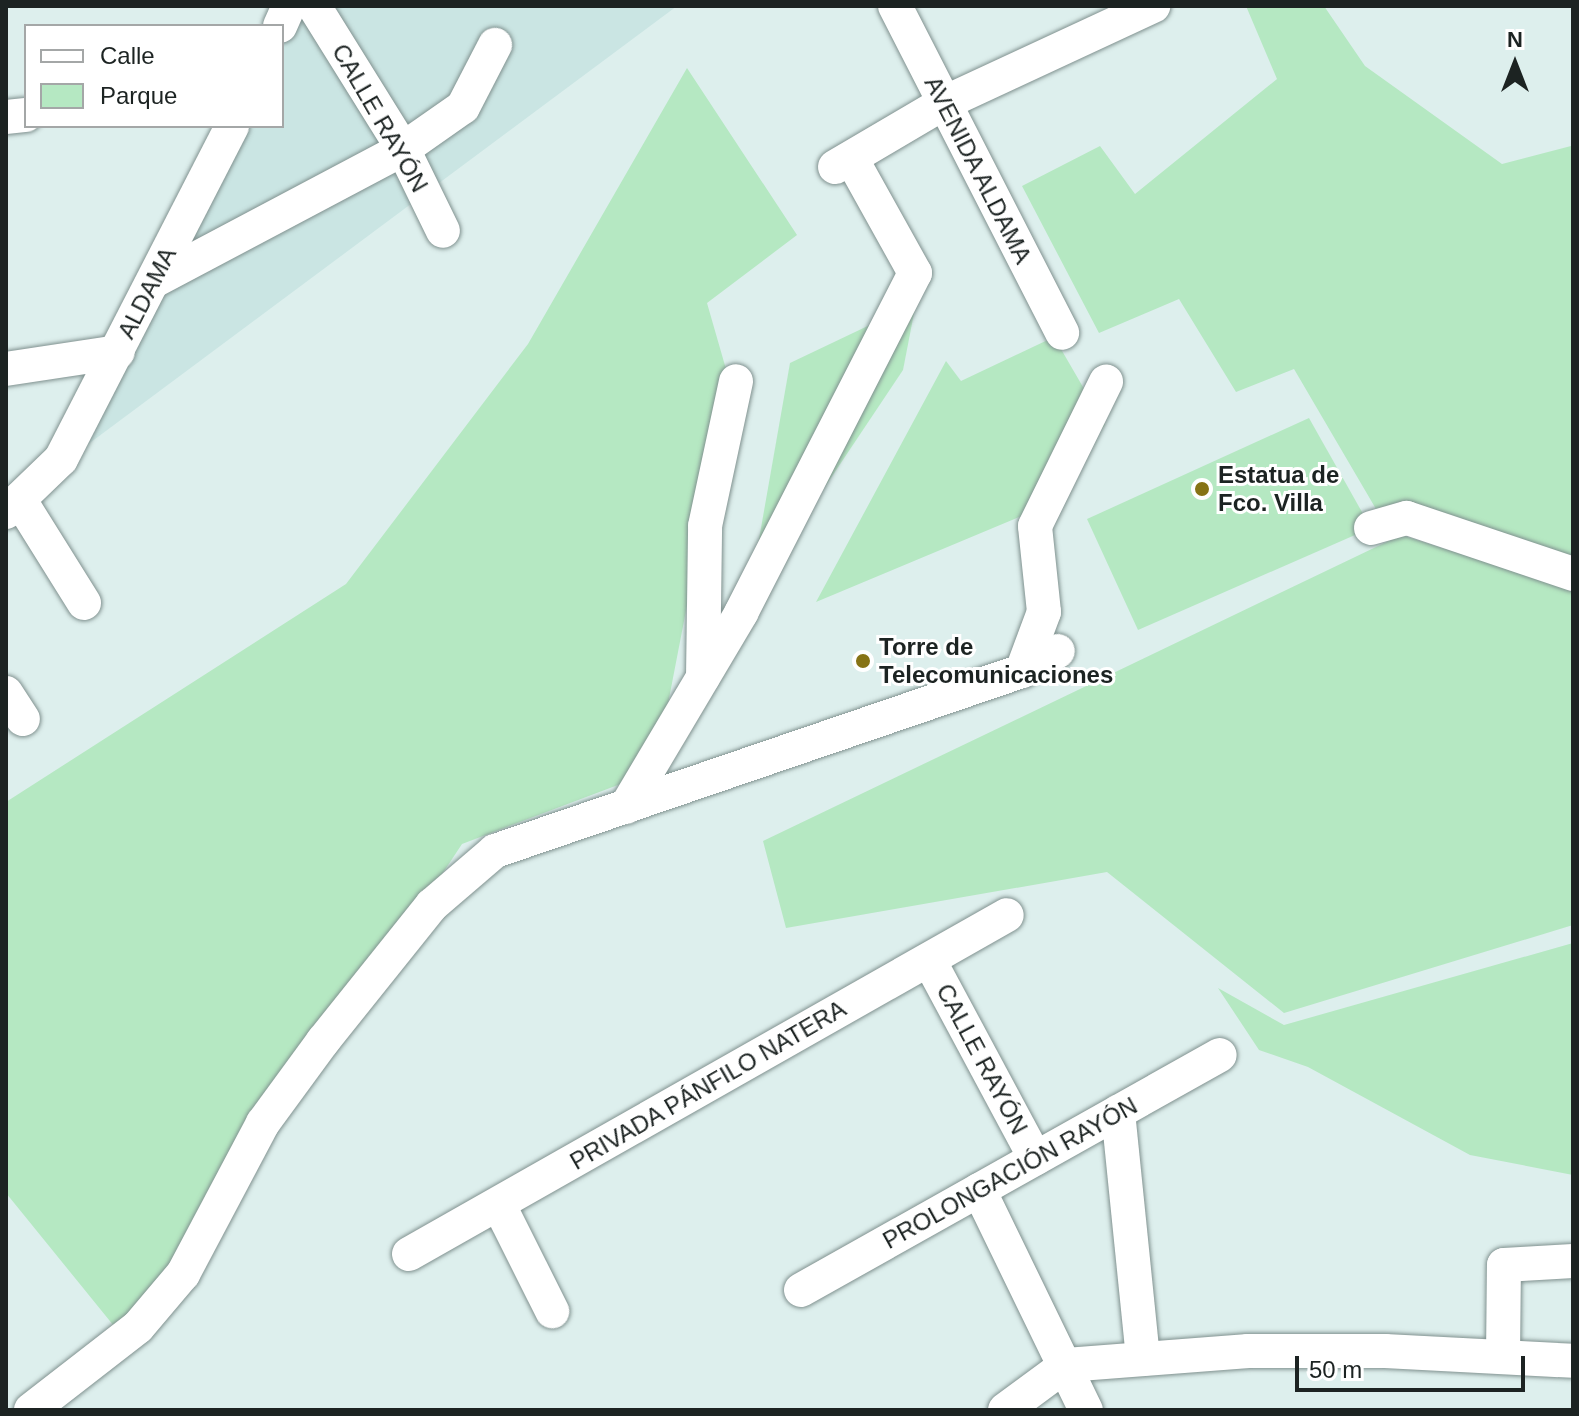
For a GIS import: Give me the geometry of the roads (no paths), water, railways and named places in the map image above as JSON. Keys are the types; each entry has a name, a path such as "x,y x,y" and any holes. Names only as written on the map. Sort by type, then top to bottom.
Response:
{"street":[{"name":"CALLE RAYÓN","path":"314,6 403,149 443,231"},
{"name":"AVENIDA ALDAMA","path":"895,6 942,104 1062,333"},
{"path":"626,807 703,677 915,273 843,164 942,104 1153,6"},
{"path":"154,281 403,149 463,107 495,45"},
{"name":"ALDAMA","path":"13,507 61,459 231,128"},
{"path":"6,369 118,352"},
{"path":"703,677 705,526 736,381"},
{"path":"1022,671 1044,612 1035,526 1106,382"},
{"path":"13,507 84,603"},
{"path":"1371,528 1407,518 1573,574"},
{"path":"31,1410 138,1327 183,1274 263,1123 432,905 495,851 1022,671 1058,651"},
{"name":"PRIVADA PÁNFILO NATERA","path":"409,1254 1007,915"},
{"name":"CALLE RAYÓN","path":"929,960 1035,1158"},
{"name":"PROLONGACIÓN RAYÓN","path":"801,1290 1220,1055"},
{"path":"1118,1112 1143,1359"},
{"path":"979,1190 1086,1410"},
{"path":"499,1205 552,1311"},
{"path":"1503,1357 1504,1265 1573,1261"},
{"path":"1005,1410 1066,1365 1248,1351 1573,1361"}],"place":[{"name":"Estatua de Fco. Villa","path":"1202,489"},
{"name":"Torre de Telecomunicaciones","path":"863,661"}]}
